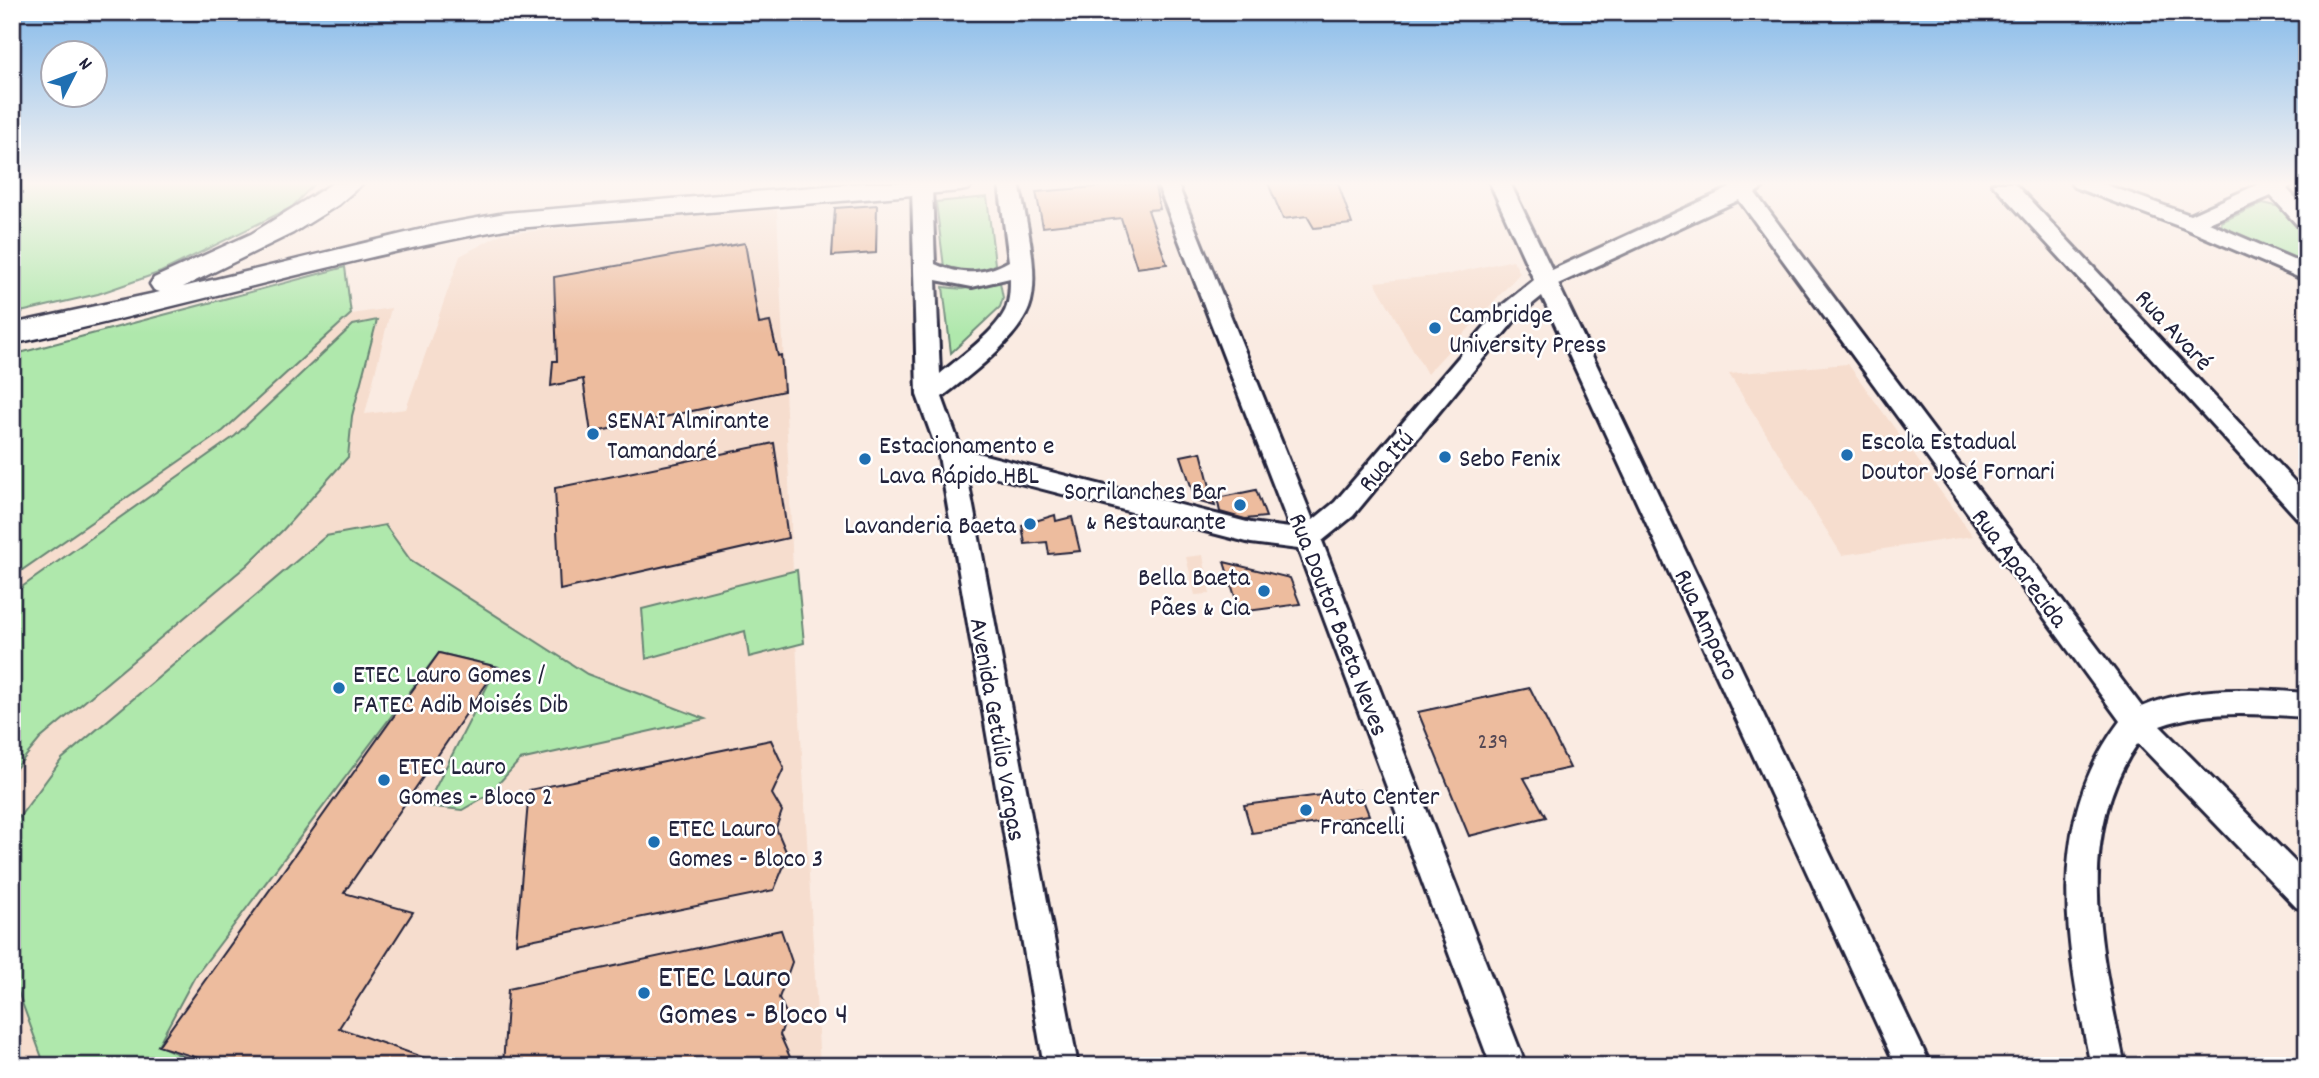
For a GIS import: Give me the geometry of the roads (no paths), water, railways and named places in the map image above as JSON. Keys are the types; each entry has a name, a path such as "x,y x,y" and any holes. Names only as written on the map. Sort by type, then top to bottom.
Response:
{"main road":[{"path":"53,324 134,296 215,262 272,233"},
{"path":"12,334 134,308 438,233"}],"street":[{"name":"Avenida Getúlio Vargas","path":"923,233 929,396 951,456 1061,1066"},
{"path":"929,396 961,370 1014,316 1021,293 1016,233"},
{"name":"Rua Doutor Baeta Neves","path":"1187,233 1307,537 1509,1066"},
{"name":"Rua Amparo","path":"1525,233 1914,1066"},
{"name":"Rua Itú","path":"1307,537 1344,509 1512,309 1548,280 1646,233"},
{"name":"Rua Aparecida","path":"1781,233 2137,722 2307,896"},
{"name":"Rua Avaré","path":"2049,233 2307,512"},
{"path":"2214,233 2307,274"},
{"path":"923,267 947,279 969,280 992,277 1020,264"},
{"path":"951,456 1251,533 1296,539 1307,537"},
{"path":"2108,1066 2091,981 2081,880 2091,807 2114,755 2137,722 2175,709 2242,700 2307,705"}],"place":[{"name":"Cambridge University Press","path":"1435,328"},
{"name":"SENAI Almirante Tamandaré","path":"593,434"},
{"name":"Escola Estadual Doutor José Fornari","path":"1847,455"},
{"name":"Sebo Fenix","path":"1445,457"},
{"name":"Estacionamento e Lava Rápido HBL","path":"865,459"},
{"name":"Sorrilanches Bar & Restaurante","path":"1240,505"},
{"name":"Lavanderia Baeta","path":"1030,524"},
{"name":"Bella Baeta Pães & Cia","path":"1264,591"},
{"name":"ETEC Lauro Gomes / FATEC Adib Moisés Dib","path":"339,688"},
{"name":"ETEC Lauro Gomes - Bloco 2","path":"384,780"},
{"name":"Auto Center Francelli","path":"1306,810"},
{"name":"ETEC Lauro Gomes - Bloco 3","path":"654,842"},
{"name":"ETEC Lauro Gomes - Bloco 4","path":"644,993"}]}
